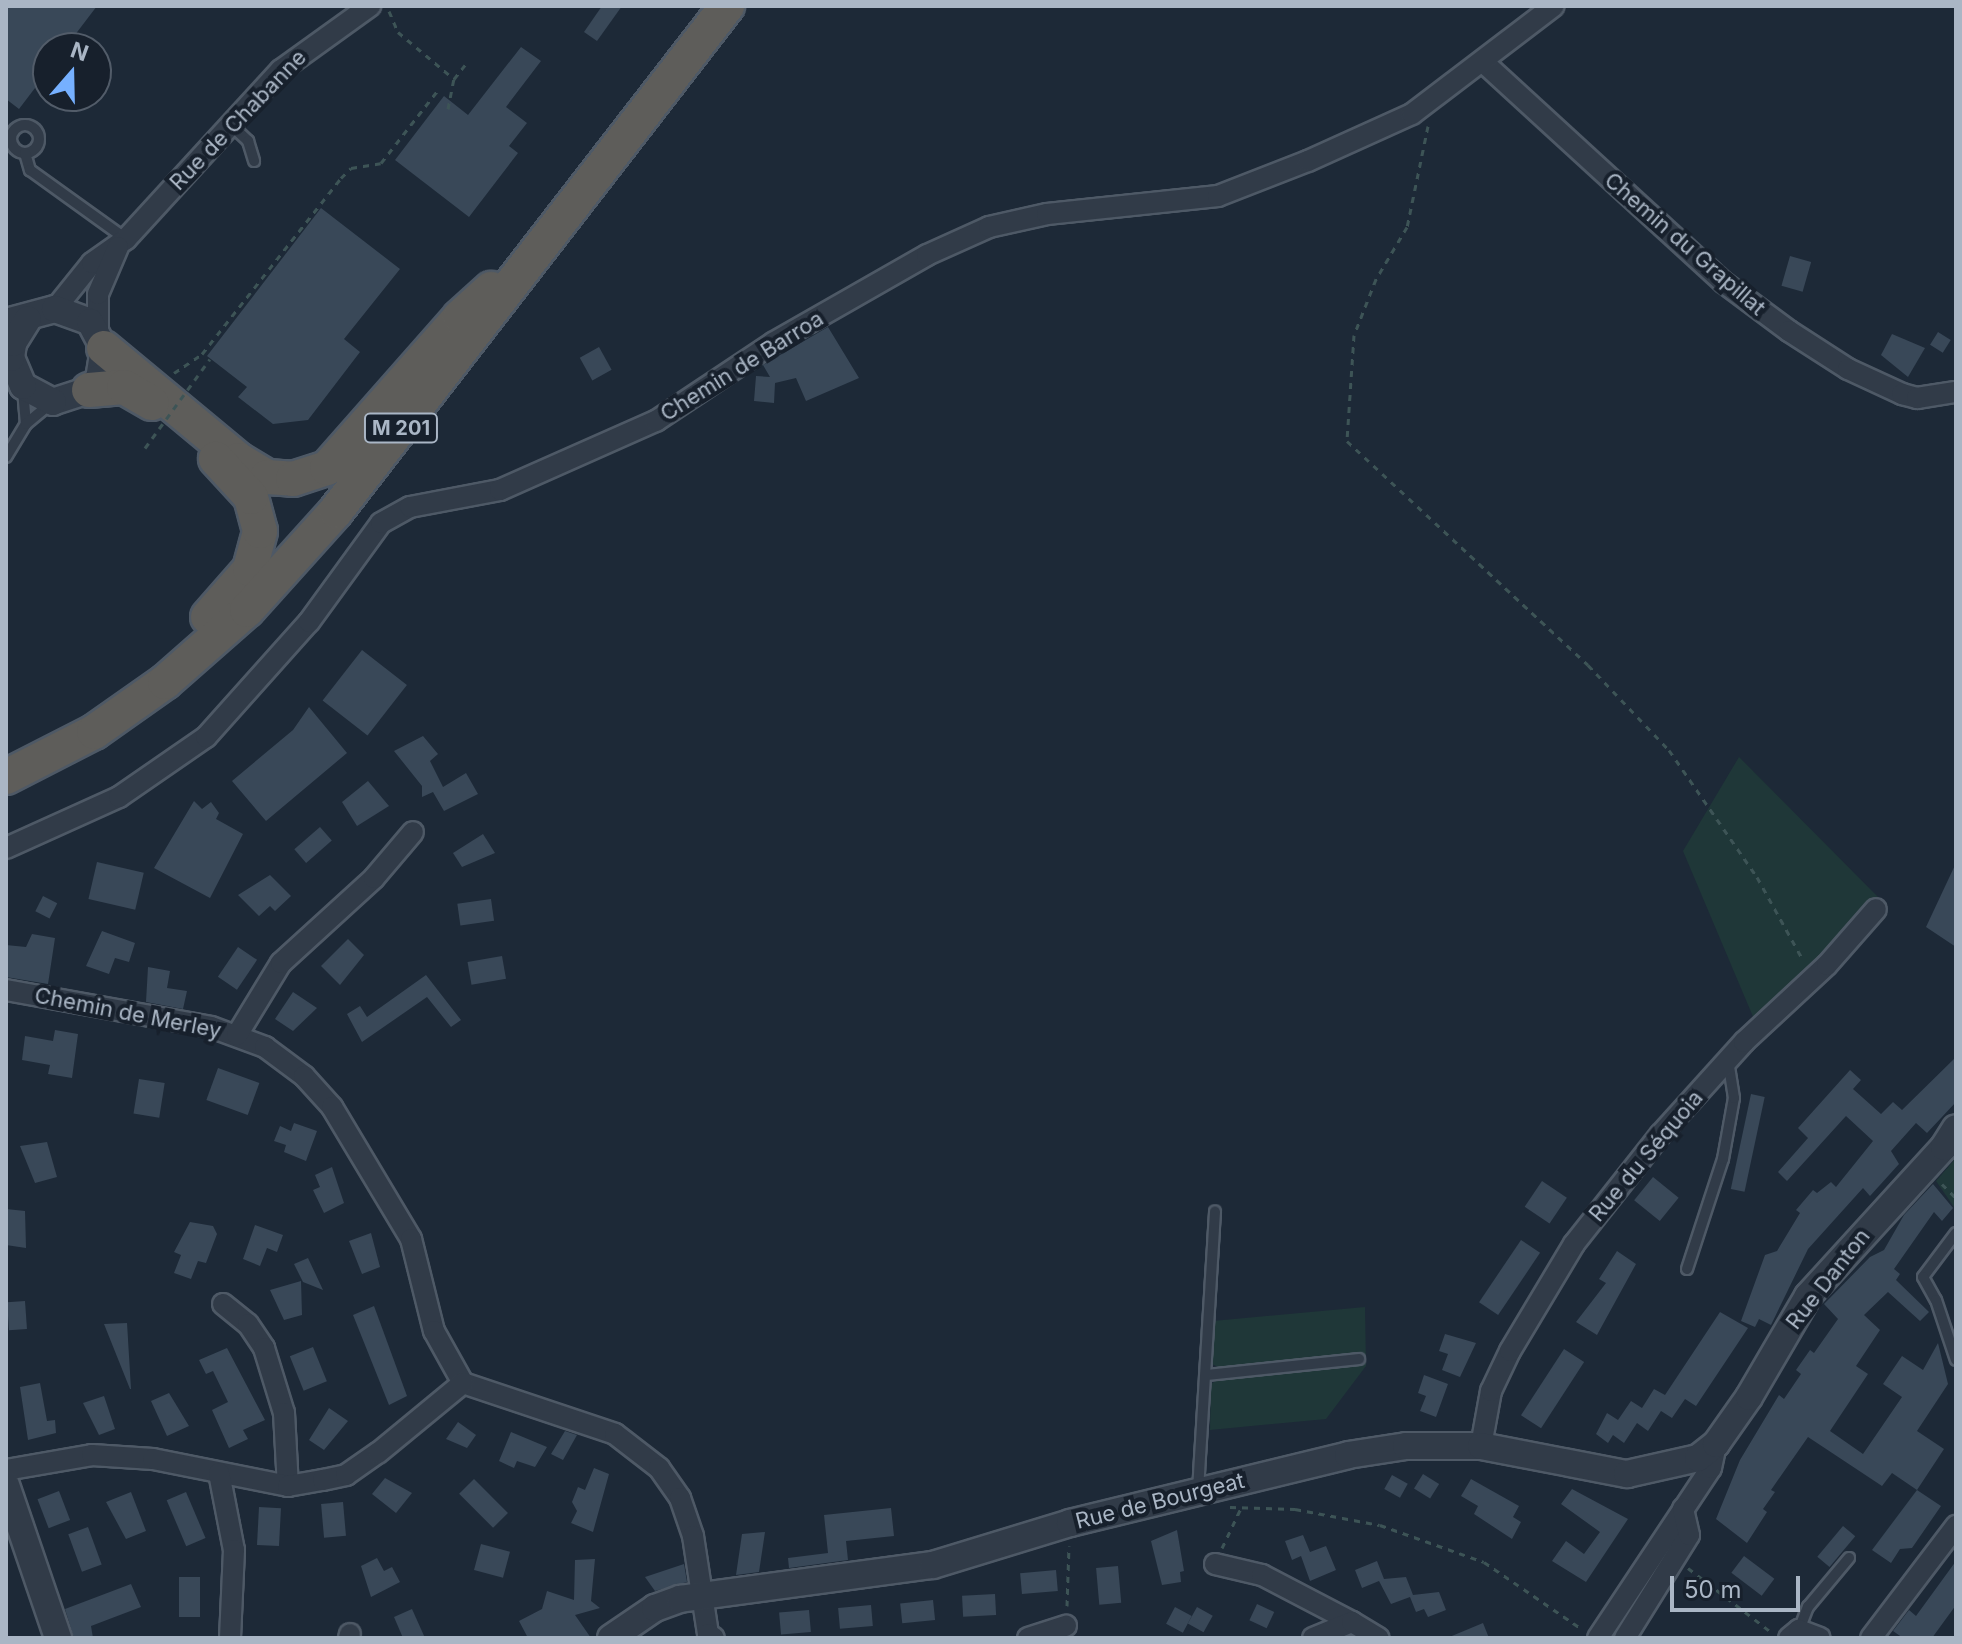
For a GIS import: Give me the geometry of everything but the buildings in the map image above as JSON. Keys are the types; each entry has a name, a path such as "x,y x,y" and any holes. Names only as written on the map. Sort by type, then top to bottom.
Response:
{"highway":[{"name":"M 201","path":"6,765 106,710 172,663 252,588 328,503 708,6"},
{"name":"M 201","path":"6,777 94,732 165,682 247,610 300,552 511,290 727,6"},
{"path":"101,340 155,388 267,477 293,479 327,468 460,317 500,281"},
{"path":"89,390 124,387 146,398 227,469 251,497 257,515 258,547 250,569 186,638 172,663"},
{"path":"6,788 111,731 200,665 275,590 300,552"}],"street":[{"name":"Chemin de Barroa","path":"6,848 119,797 206,737 309,622 381,523 410,507 500,490 656,421 773,343 927,255 989,227 1047,214 1218,196 1412,114 1554,6"},
{"name":"Rue de Chabanne","path":"55,309 92,263 122,243 291,61 379,8"},
{"name":"Chemin du Grapillat","path":"1483,62 1723,282 1789,331 1848,369 1902,394 1917,398 1956,392"},
{"name":"Rue de Chabanne","path":"101,340 98,294 122,243"},
{"path":"55,309 80,314 101,340 99,378 89,390 53,402 23,386 9,356 17,320 55,309"},
{"path":"237,1035 281,963 374,878 413,832"},
{"name":"Rue du Séquoia","path":"1481,1446 1491,1391 1538,1300 1617,1189 1728,1060 1876,909"},
{"name":"Chemin de Merley","path":"6,990 237,1035 265,1047 294,1069 332,1107 411,1239 434,1331 463,1383"},
{"name":"Rue Danton","path":"1716,1444 1808,1296 1952,1140"},
{"path":"223,1304 248,1324 264,1348 284,1413 288,1486"},
{"path":"6,1470 92,1455 153,1459 288,1486 346,1475 463,1383 615,1434 638,1447 680,1498 693,1536 708,1634 714,1638"},
{"path":"1602,1636 1711,1468 1716,1444"},
{"name":"Rue de Bourgeat","path":"611,1638 655,1608 702,1594 933,1565 1070,1523 1362,1452 1406,1446 1481,1446 1627,1474 1698,1458 1716,1444"},
{"path":"219,1473 234,1550 230,1638"},
{"path":"6,1485 58,1637"},
{"path":"1625,1638 1689,1535 1683,1509"},
{"path":"1871,1638 1956,1526"},
{"path":"1215,1564 1262,1575 1379,1638"},
{"path":"1313,1638 1352,1622"},
{"path":"1028,1638 1066,1626"},
{"path":"1794,1634 1820,1638"}],"lane":[{"path":"230,124 248,141 254,161"},
{"path":"25,153 37,147 36,130 23,125 9,131 13,146 25,153 30,170 122,243"},
{"path":"23,386 26,424"},
{"path":"6,457 26,424 53,402"},
{"path":"1687,1269 1723,1159 1734,1098 1728,1060"},
{"path":"1198,1490 1215,1212"},
{"path":"1956,1233 1923,1277 1936,1300 1956,1360"},
{"path":"1207,1375 1359,1359"},
{"path":"1794,1634 1808,1607 1849,1558"}],"path":[{"path":"379,8 398,32 454,79"},
{"path":"448,109 454,79 465,65"},
{"path":"155,388 202,354 320,201 351,168 381,163 438,90"},
{"path":"1433,98 1407,227 1376,279 1354,335 1347,441 1588,665 1669,750 1757,877 1810,979"},
{"path":"145,448 210,359"},
{"path":"1198,1490 1202,1502 1241,1508 1295,1509 1380,1525 1484,1562 1602,1636"},
{"path":"1225,1539 1241,1508"},
{"path":"1066,1626 1070,1523"},
{"path":"1676,1558 1779,1638"}],"green space":[{"path":"1739,757 1882,901 1815,979 1754,1019 1683,851"},
{"path":"1956,1158 1956,1210 1936,1181"},
{"path":"1365,1307 1366,1366 1326,1419 1210,1430 1211,1384 1220,1378 1220,1368 1212,1364 1213,1321"}]}
